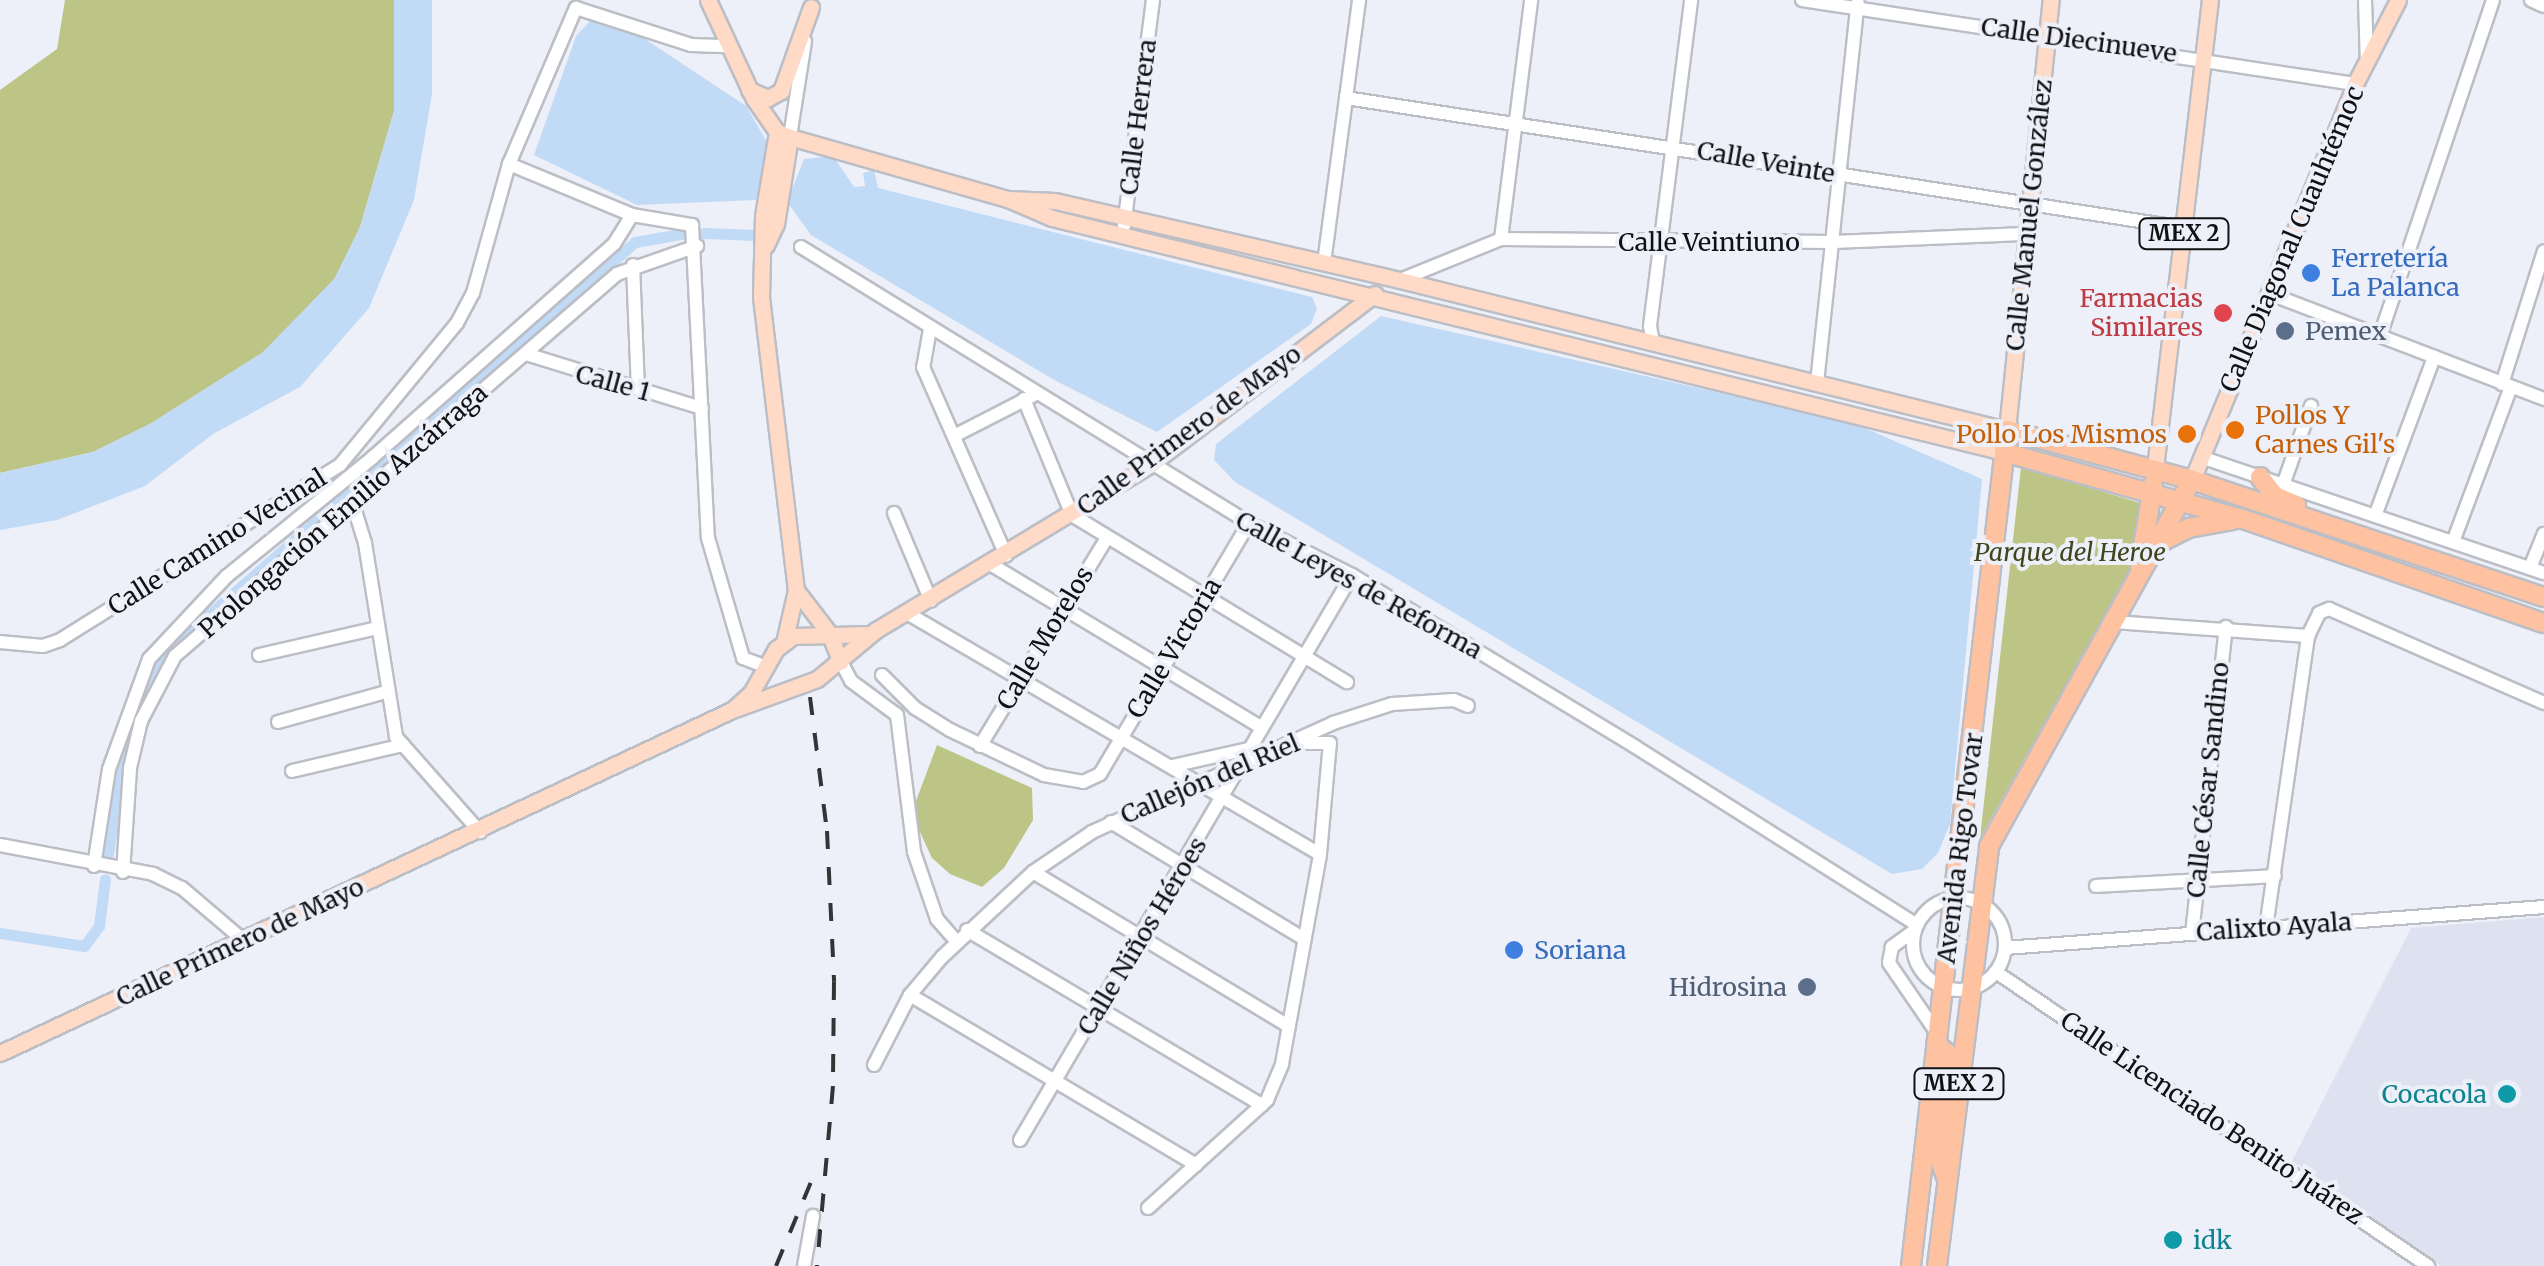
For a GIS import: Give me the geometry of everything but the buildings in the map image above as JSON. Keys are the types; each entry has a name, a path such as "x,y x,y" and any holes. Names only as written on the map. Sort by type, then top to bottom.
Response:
{"highway":[{"path":"2007,430 2155,468 2544,597"},
{"name":"Avenida Rigo Tovar","path":"1910,1266 1956,897 2007,430"},
{"path":"2004,452 2243,519 2544,623"},
{"name":"MEX 2","path":"2113,622 2139,576 2155,468"},
{"path":"2260,477 2275,496 2335,529"},
{"path":"2139,576 2184,501 2192,480"},
{"path":"2158,544 2189,528 2243,519"},
{"name":"Avenida Rigo Tovar","path":"1937,1266 1979,902 1993,834 2113,622"},
{"path":"1937,1038 1949,1055 1937,1152 1948,1182"}],"main road":[{"path":"708,0 749,90 783,135 1008,199 1125,217 1400,280 2007,430"},
{"name":"Calle Manuel González","path":"2007,430 2051,0"},
{"name":"MEX 2","path":"2155,468 2210,0"},
{"name":"Calle Diagonal Cuauhtémoc","path":"2192,480 2355,84 2398,0"},
{"path":"749,90 768,98 781,91 811,3"},
{"path":"783,135 764,250 766,380 796,590 784,643"},
{"path":"1008,199 1052,218 2004,452"},
{"name":"Calle Primero de Mayo","path":"0,1053 480,832 732,710 790,690 841,662 870,634 999,560 1151,464 1370,297 1400,280"},
{"path":"1336,289 1346,316"},
{"path":"796,590 829,632 841,662"},
{"path":"784,643 810,631 870,634"},
{"name":"Calle Primero de Mayo","path":"732,710 784,643"},
{"path":"766,667 790,690"}],"street":[{"name":"Calle Herrera","path":"1123,234 1153,0"},
{"path":"1324,263 1359,0"},
{"path":"1501,239 1531,0"},
{"path":"1653,343 1661,242 1691,0"},
{"name":"Calle Diecinueve","path":"1802,0 1858,4 2355,84"},
{"path":"2364,0 2366,62"},
{"path":"2380,336 2493,0"},
{"path":"2531,0 2544,6"},
{"path":"783,135 811,3"},
{"path":"1818,383 1858,4"},
{"name":"Calle Camino Vecinal","path":"0,642 43,646 60,640 340,464 457,323 484,268 509,164 576,8 692,44 727,46"},
{"name":"Calle Veinte","path":"1346,98 2185,228"},
{"path":"509,164 632,215 692,225 697,246 701,490 728,620 744,658 766,667"},
{"path":"94,866 109,770 149,659 227,576 614,244 632,215"},
{"name":"Calle Veintiuno","path":"1400,280 1501,239 1832,242 2027,234"},
{"name":"Prolongación Emilio Azcárraga","path":"123,872 130,768 141,721 175,656 632,266 697,246"},
{"name":"Calle Leyes de Reforma","path":"800,248 1031,396 1249,523 1352,575 1916,928"},
{"path":"2454,542 2506,385 2544,251"},
{"path":"632,266 638,390"},
{"path":"2268,294 2544,399"},
{"path":"930,329 920,355 999,560 1062,608 1261,727"},
{"name":"Calle 1","path":"526,354 702,408"},
{"path":"2375,516 2434,357"},
{"path":"954,436 1031,396 1072,514 1347,682"},
{"path":"2283,485 2311,406"},
{"path":"2201,457 2537,571 2544,534"},
{"path":"353,504 378,628 386,692 402,745 480,832"},
{"path":"894,513 931,601"},
{"name":"Calle Victoria","path":"982,742 1044,775 1083,782 1100,774 1249,523"},
{"name":"Calle Morelos","path":"982,742 1107,538"},
{"name":"Calle Niños Héroes","path":"1020,1140 1352,575"},
{"path":"2266,928 2308,636 2324,610 2544,703"},
{"path":"907,613 1018,682 1172,766 1320,854"},
{"path":"2113,622 2226,627 2308,636"},
{"name":"Calle César Sandino","path":"2192,934 2194,884 2226,627"},
{"path":"259,655 378,628"},
{"path":"841,662 850,681 897,715 914,852 938,919 956,941"},
{"path":"882,675 914,708 982,742"},
{"path":"278,722 386,692"},
{"name":"Callejón del Riel","path":"874,1065 910,995 956,941 1033,872 1111,822 1197,781 1392,704 1454,700 1468,706"},
{"path":"897,715 914,708"},
{"path":"1148,1208 1262,1105 1282,1064 1320,854 1330,742 1297,742"},
{"path":"292,772 402,745"},
{"path":"1172,766 1248,750"},
{"path":"1111,822 1304,939"},
{"path":"0,845 168,880 244,940"},
{"path":"1033,872 1288,1026"},
{"path":"2096,886 2194,884 2275,876"},
{"path":"1916,928 1916,962 1943,988 1968,990 1996,972 2005,948 1999,921 1979,902 1956,897 1928,909 1916,928 1897,940 1889,962 1937,1038"},
{"name":"Calixto Ayala","path":"2005,948 2544,908"},
{"path":"967,930 1262,1105"},
{"name":"Calle Licenciado Benito Juárez","path":"1996,972 2428,1266"},
{"path":"910,995 1196,1165"},
{"path":"804,1266 813,1216"}],"shaded area":[{"path":"2544,917 2544,1266 2441,1266 2292,1161 2411,928"}],"green space":[{"path":"65,0 394,0 394,111 360,227 335,278 302,318 262,353 150,424 93,452 0,473 0,90 57,49"},
{"name":"Parque del Heroe","path":"2021,467 2140,503 2129,572 1980,838"},
{"path":"937,745 1032,788 1033,820 1004,868 982,887 950,874 932,858 919,830 916,801"}],"water":[{"path":"394,0 432,0 432,94 414,200 369,308 300,387 213,434 145,486 57,520 0,530 0,473 93,452 150,424 262,353 335,278 360,227 394,111"},
{"path":"592,19 642,37 746,106 767,142 756,200 637,205 534,155 576,36"},
{"path":"833,156 854,187 865,186 863,173 874,170 878,188 1312,297 1317,309 1311,324 1157,432 1056,381 811,235 787,202 804,159"},
{"path":"1381,316 1853,423 1982,479 1950,824 1938,853 1922,869 1892,874 1235,482 1214,460 1216,444"}],"waterway":[{"path":"107,859 128,738 165,653 635,242 686,233"},
{"path":"704,233 755,235"},
{"path":"0,933 84,946 99,926 105,879"}],"railway":[{"path":"810,697 827,831 834,982 833,1086 817,1266"},
{"path":"776,1266 816,1170"}],"place":[{"name":"Ferretería La Palanca","path":"2311,273"},
{"name":"Farmacias Similares","path":"2223,313"},
{"name":"Pemex","path":"2285,331"},
{"name":"Pollos Y Carnes Gil's","path":"2235,430"},
{"name":"Pollo Los Mismos","path":"2187,434"},
{"name":"Soriana","path":"1514,950"},
{"name":"Hidrosina","path":"1807,987"},
{"name":"Cocacola","path":"2507,1094"},
{"name":"idk","path":"2173,1240"}]}
